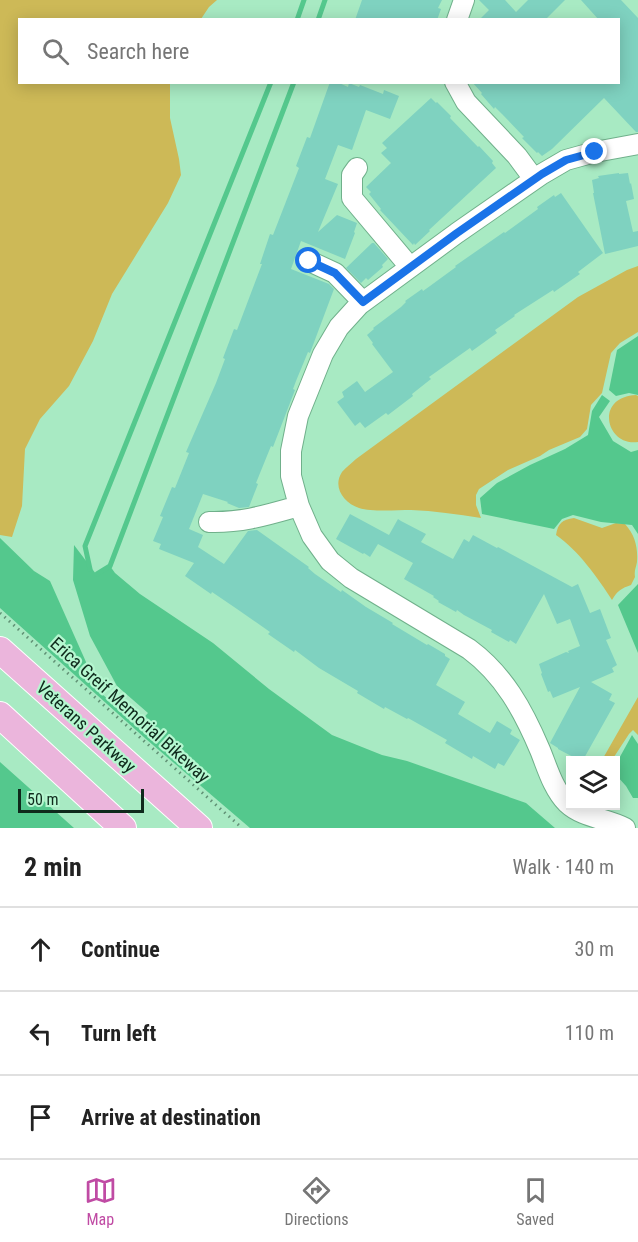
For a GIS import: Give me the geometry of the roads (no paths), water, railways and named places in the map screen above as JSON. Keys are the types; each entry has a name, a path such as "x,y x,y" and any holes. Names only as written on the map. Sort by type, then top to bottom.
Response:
{"main road":[{"name":"Veterans Parkway","path":"0,650 199,828"},
{"path":"0,715 123,828"}],"lane":[{"path":"458,18 464,0"},
{"path":"456,84 466,102 517,156 534,179"},
{"path":"625,828 609,821 589,817 565,801 556,788 529,725 501,679 486,661 351,578 330,561 312,536 299,506 291,476 291,451 298,416 323,354 339,327 363,302 534,179 566,160 638,144"},
{"path":"357,168 352,175 352,198 410,267"},
{"path":"309,261 335,273 363,302"},
{"path":"209,522 245,520 299,506"}],"waterway":[{"path":"298,18 304,0"},
{"path":"319,18 325,0"},
{"path":"90,569 85,546 270,84"},
{"path":"97,574 110,566 293,84"}]}
